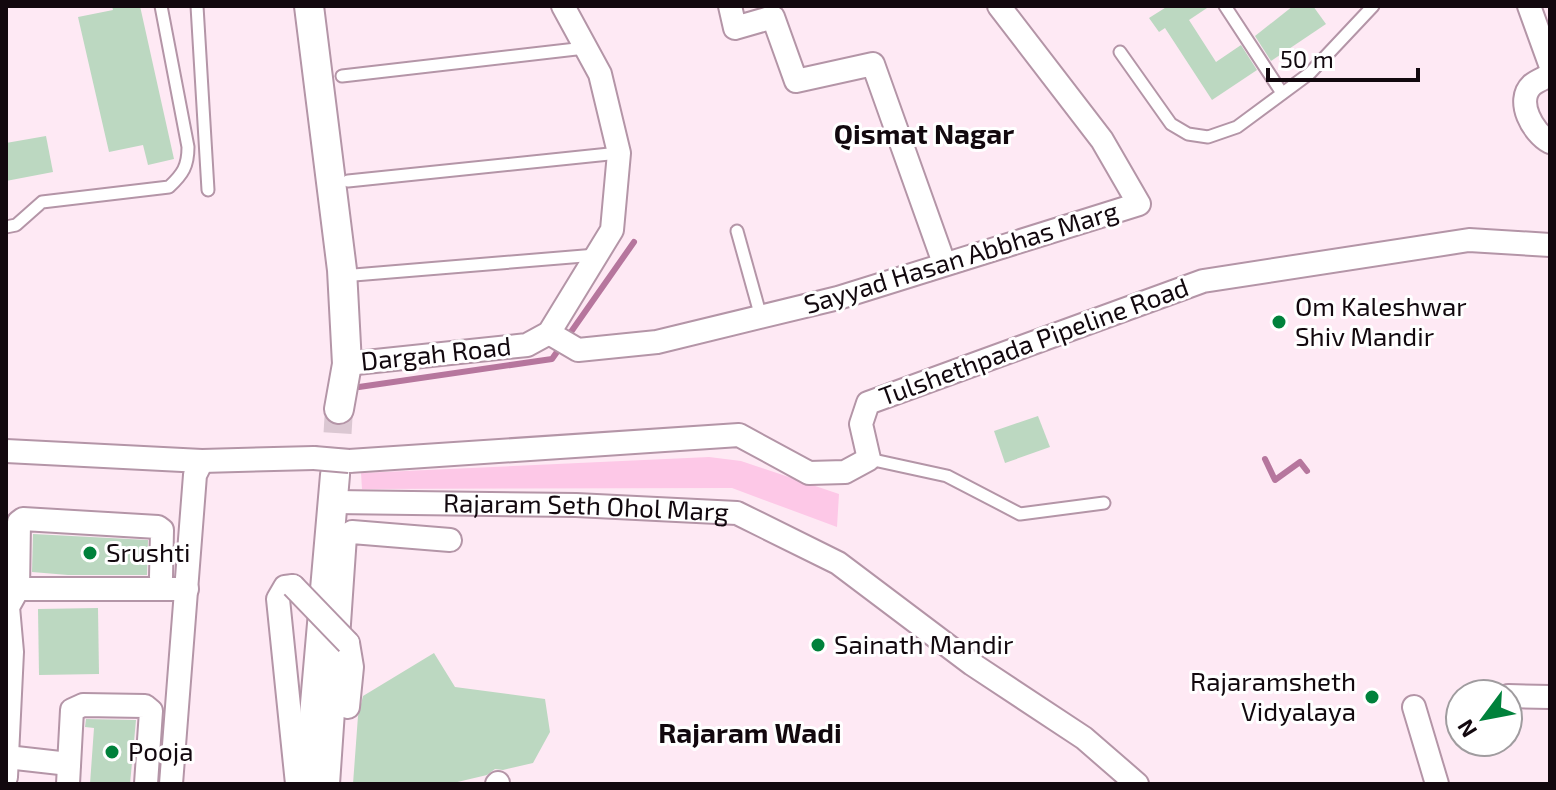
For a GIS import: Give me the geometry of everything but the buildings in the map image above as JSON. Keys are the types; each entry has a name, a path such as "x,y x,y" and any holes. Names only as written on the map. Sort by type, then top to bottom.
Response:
{"street":[{"path":"309,6 342,270 347,364 339,409"},
{"name":"Dargah Road","path":"347,364 527,345 553,335 612,230 619,153 600,74 563,6"},
{"path":"730,6 735,28 773,17 796,81 873,64 944,263"},
{"name":"Sayyad Hasan Abbhas Marg","path":"553,335 578,350 657,342 838,298 1139,204 1102,140 999,6"},
{"path":"1529,6 1550,64"},
{"path":"1550,75 1532,85 1525,95 1526,111 1534,126 1550,142"},
{"name":"Tulshethpada Pipeline Road","path":"869,459 861,424 868,403 1203,281 1469,240 1550,245"},
{"path":"6,451 202,461 333,474 739,435 809,473 845,472 869,459"},
{"path":"171,784 195,475 202,461"},
{"path":"308,784 333,474"},
{"name":"Rajaram Seth Ohol Marg","path":"333,474 370,501 576,505 737,513 838,563 972,664 1084,738 1137,784"},
{"path":"369,533 370,501"},
{"path":"6,777 12,652 10,601 19,522 23,519 158,527 162,530 161,577"},
{"path":"328,784 344,540 347,534 450,540"},
{"path":"297,784 278,599 285,587 293,586 348,643 352,667 342,784"},
{"path":"10,601 187,589"},
{"path":"1524,696 1550,697"},
{"path":"7,757 69,774 72,710 83,705 145,706 152,715 146,784"},
{"path":"1414,707 1437,784"}],"lane":[{"path":"6,227 16,225 42,202 169,187 182,174 188,162 188,147 161,6"},
{"path":"197,6 208,190"},
{"path":"1225,6 1282,93"},
{"path":"1120,52 1171,124 1188,134 1208,137 1237,127 1310,73 1373,6"},
{"path":"342,76 585,48"},
{"path":"348,181 619,153"},
{"path":"737,231 761,317"},
{"path":"354,275 596,255"},
{"path":"869,459 947,476 1020,514 1104,503"}],"shaded area":[{"path":"709,457 741,461 839,494 837,527 732,488 362,489 361,473"}],"waterway":[{"path":"359,387 552,359 634,242"},
{"path":"1265,459 1275,480 1300,462 1307,471"}],"tunnel":[{"path":"335,475 339,409"}],"place":[{"name":"Om Kaleshwar Shiv Mandir","path":"1279,322"},
{"name":"Srushti","path":"90,553"},
{"name":"Sainath Mandir","path":"818,645"},
{"name":"Rajaramsheth Vidyalaya","path":"1372,697"},
{"name":"Pooja","path":"112,752"}],"district":[{"name":"Qismat Nagar","path":"924,134"},
{"name":"Rajaram Wadi","path":"750,733"}]}
